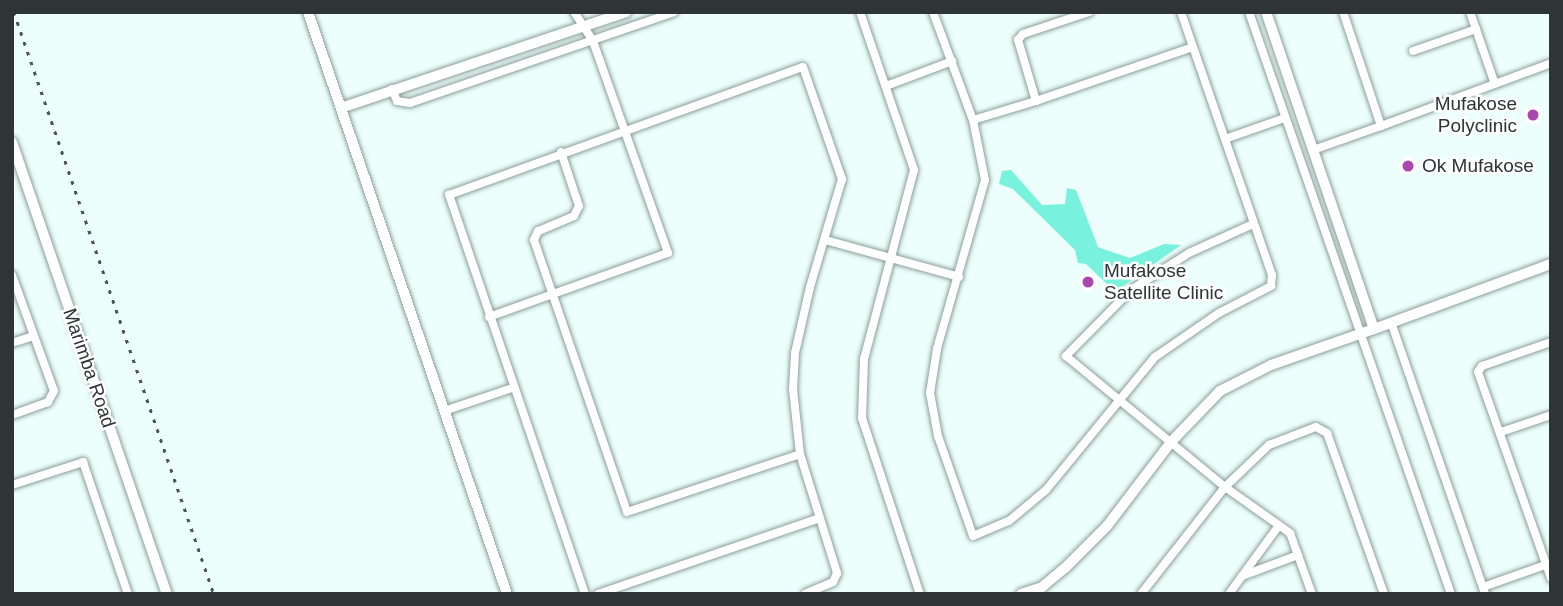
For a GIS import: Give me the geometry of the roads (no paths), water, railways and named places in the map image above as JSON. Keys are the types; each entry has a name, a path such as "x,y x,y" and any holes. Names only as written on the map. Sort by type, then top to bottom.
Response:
{"street":[{"path":"308,12 507,594"},
{"path":"489,317 668,253 593,41 581,28 574,12"},
{"path":"341,108 626,12"},
{"path":"393,89 397,101 410,103 674,12"},
{"path":"860,12 914,170 864,359 862,418 920,594"},
{"path":"933,12 973,120 985,180 937,349 930,393 937,436 973,536 1009,521 1046,490 1117,399 1154,357 1179,338 1268,290 1272,275 1181,12"},
{"path":"1036,101 1018,40 1023,34 1088,12"},
{"path":"1249,12 1451,594"},
{"path":"1266,12 1374,329"},
{"path":"1343,12 1381,126"},
{"path":"1470,12 1495,84"},
{"path":"1413,51 1476,29"},
{"path":"973,120 1194,47"},
{"path":"886,86 952,61"},
{"path":"1312,150 1551,63"},
{"path":"585,594 512,388 449,195 624,128 803,67 842,173 795,353 794,426 817,519 837,573 833,582 804,594"},
{"path":"1225,139 1286,118"},
{"name":"Marimba Road","path":"12,142 167,594"},
{"path":"561,152 579,206 574,216 538,231 534,240 627,512 800,454"},
{"path":"1253,224 1189,253 1131,290 1066,356 1224,487 1277,528 1290,533 1311,594"},
{"path":"825,240 959,277"},
{"path":"1021,594 1042,587 1082,552 1171,442 1220,391 1244,377 1551,264"},
{"path":"12,275 53,397 12,415"},
{"path":"1391,322 1484,590 1545,565"},
{"path":"12,344 34,336"},
{"path":"1551,342 1479,368 1551,578"},
{"path":"444,411 512,388"},
{"path":"1501,432 1551,415"},
{"path":"1142,594 1224,487 1269,445 1316,427 1327,433 1384,594"},
{"path":"12,485 83,462 128,594"},
{"path":"598,594 817,519"},
{"path":"1229,594 1277,528"},
{"path":"1242,576 1298,555"}],"railway":[{"path":"14,12 214,594"}],"place":[{"name":"Mufakose Polyclinic","path":"1533,115"},
{"name":"Ok Mufakose","path":"1408,166"},
{"name":"Mufakose Satellite Clinic","path":"1088,282"}]}
